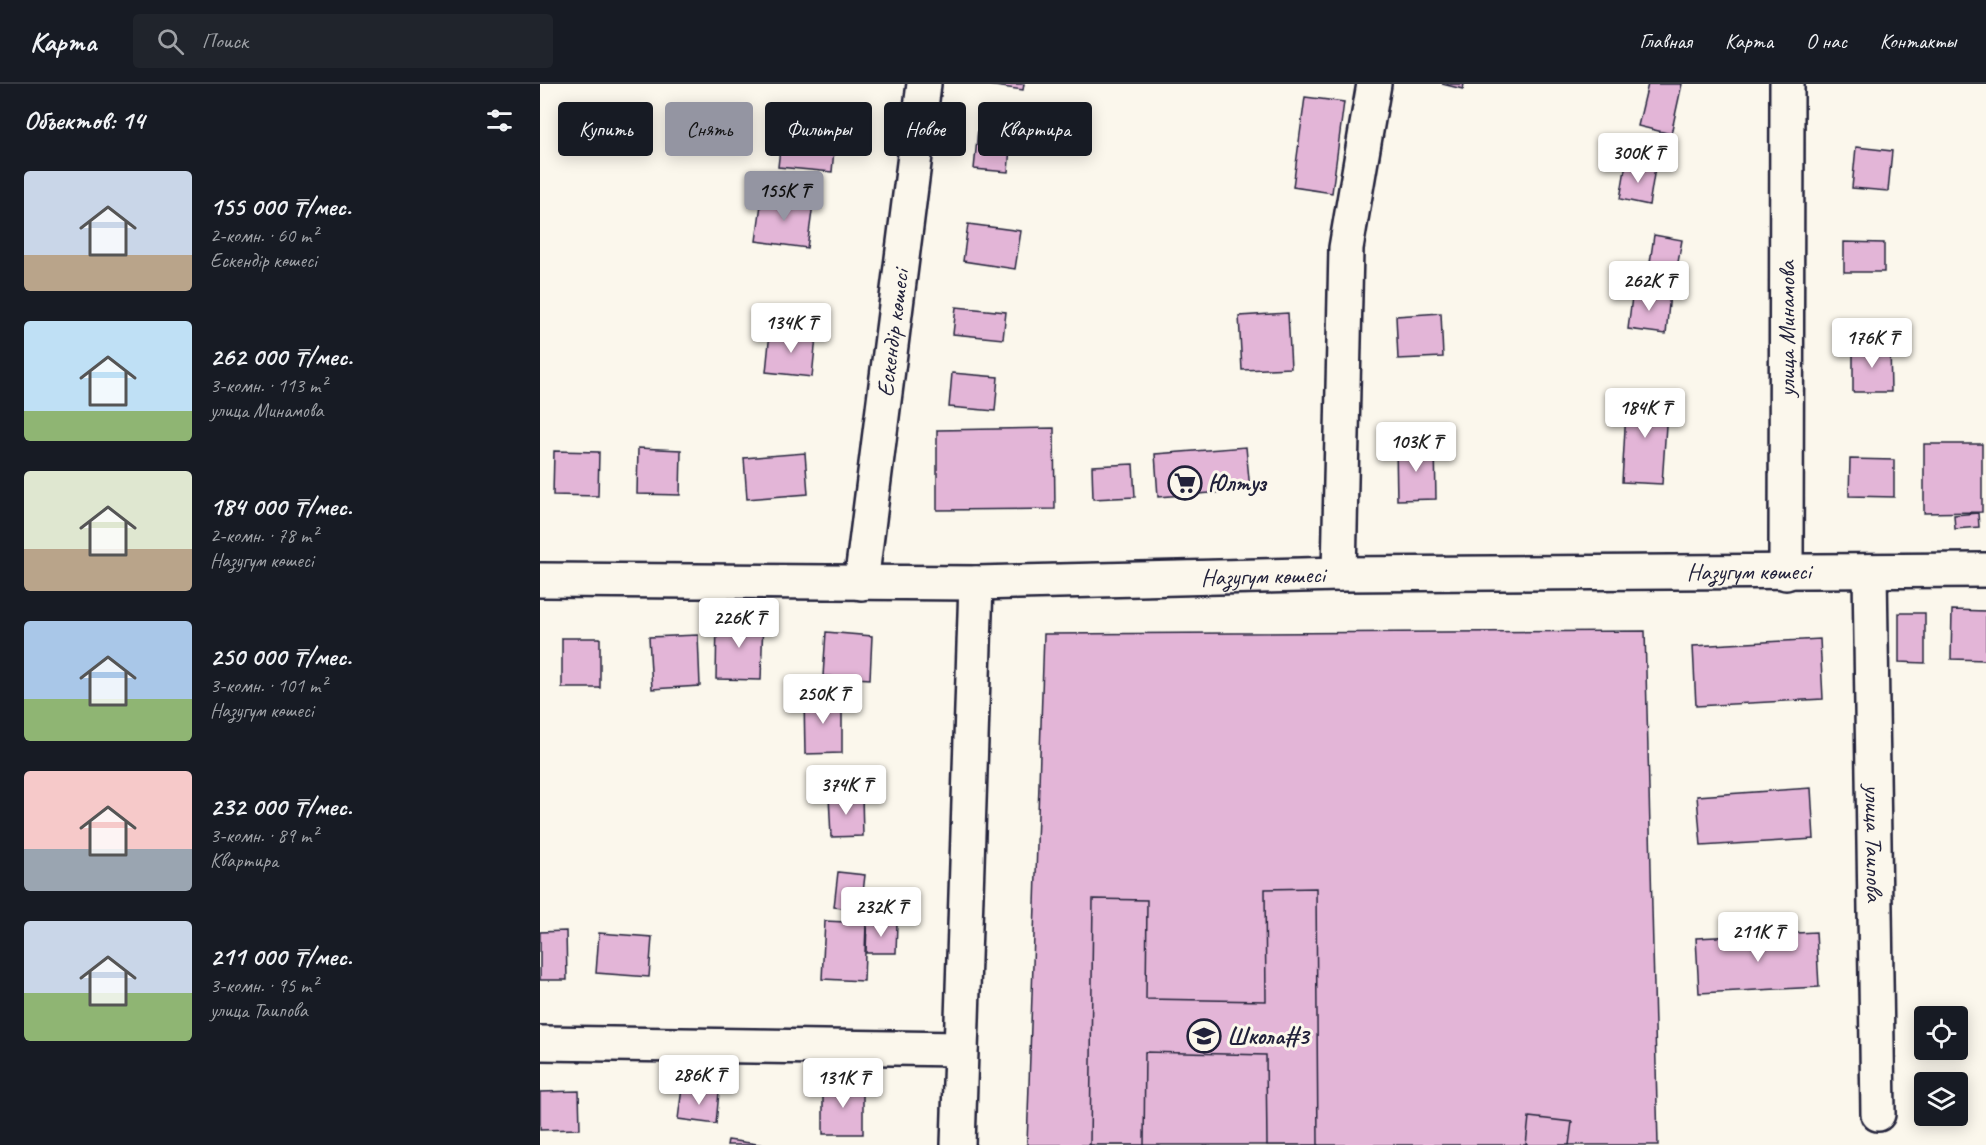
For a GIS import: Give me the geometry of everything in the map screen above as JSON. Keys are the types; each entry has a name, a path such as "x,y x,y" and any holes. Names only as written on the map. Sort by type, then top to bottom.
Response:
{"street":[{"name":"Ескендір көшесі","path":"861,583 924,84"},
{"path":"1339,574 1346,248 1374,84"},
{"name":"улица Минамова","path":"1786,573 1787,84"},
{"name":"Назугум көшесі","path":"540,580 976,583 1339,574 1986,570"},
{"name":"улица Таипова","path":"1870,571 1878,1114"},
{"path":"958,1145 976,583"},
{"path":"540,1043 961,1049"}],"building":[{"path":"980,84 1024,84 1023,90"},
{"path":"1442,84 1464,84 1463,89"},
{"path":"1648,84 1682,84 1671,134 1638,126"},
{"path":"1305,97 1344,102 1332,193 1293,187"},
{"path":"978,129 978,156 1009,156 1008,172 974,169"},
{"path":"1856,147 1892,151 1888,191 1852,188"},
{"path":"779,156 833,156 832,172 778,167"},
{"path":"1626,163 1655,168 1649,205 1620,199"},
{"path":"762,197 813,204 807,248 756,241"},
{"path":"968,224 1021,231 1015,269 963,261"},
{"path":"1654,235 1682,240 1677,268 1650,263"},
{"path":"1844,242 1884,243 1884,272 1844,272"},
{"path":"1633,289 1670,294 1666,334 1628,329"},
{"path":"956,307 1006,312 1003,339 953,334"},
{"path":"1288,313 1291,368 1242,370 1239,316"},
{"path":"1441,313 1443,357 1398,359 1396,316"},
{"path":"770,332 816,337 812,377 766,372"},
{"path":"1890,346 1891,392 1853,392 1853,347"},
{"path":"952,373 998,377 995,411 949,407"},
{"path":"1627,393 1668,396 1662,484 1622,482"},
{"path":"1054,428 1055,509 937,510 937,430"},
{"path":"1924,444 1982,444 1982,512 1924,513"},
{"path":"1435,445 1436,499 1397,500 1396,446"},
{"path":"1246,447 1250,490 1158,497 1155,454"},
{"path":"638,448 681,450 680,495 637,494"},
{"path":"554,451 599,452 598,496 553,495"},
{"path":"805,453 808,494 747,499 744,458"},
{"path":"1850,459 1894,460 1894,497 1849,496"},
{"path":"1133,464 1135,497 1093,499 1092,466"},
{"path":"1978,513 1979,527 1955,529 1954,515"},
{"path":"1952,610 1986,611 1986,660 1951,659"},
{"path":"1899,613 1925,613 1925,663 1899,662"},
{"path":"717,617 763,619 761,680 716,679"},
{"path":"1645,631 1658,1145 1027,1145 1044,634"},
{"path":"826,632 872,636 870,679 823,676"},
{"path":"698,635 700,686 652,689 649,637"},
{"path":"562,638 600,638 600,688 562,688"},
{"path":"1820,639 1823,699 1696,706 1693,646"},
{"path":"804,697 842,697 842,753 805,754"},
{"path":"1811,788 1814,839 1701,846 1697,796"},
{"path":"862,795 863,836 831,837 829,796"},
{"path":"838,872 865,875 861,910 834,907"},
{"path":"1316,888 1318,1145 1267,1145 1266,1055 1145,1052 1144,1145 1090,1145 1093,899 1147,900 1146,999 1266,1001 1265,889"},
{"path":"825,921 866,923 864,981 822,979"},
{"path":"867,922 897,923 896,953 866,953"},
{"path":"566,931 567,980 540,980 540,932"},
{"path":"1816,932 1819,987 1699,993 1696,938"},
{"path":"599,933 652,937 649,977 596,973"},
{"path":"823,1084 863,1084 863,1134 823,1134"},
{"path":"682,1088 719,1092 716,1124 678,1119"},
{"path":"579,1091 580,1129 540,1130 540,1092"},
{"path":"1529,1117 1572,1122 1569,1145 1526,1145"},
{"path":"728,1140 765,1145 727,1145"}],"place":[{"name":"Юлтуз","path":"1185,483"},
{"name":"Школа#3","path":"1204,1036"}]}
